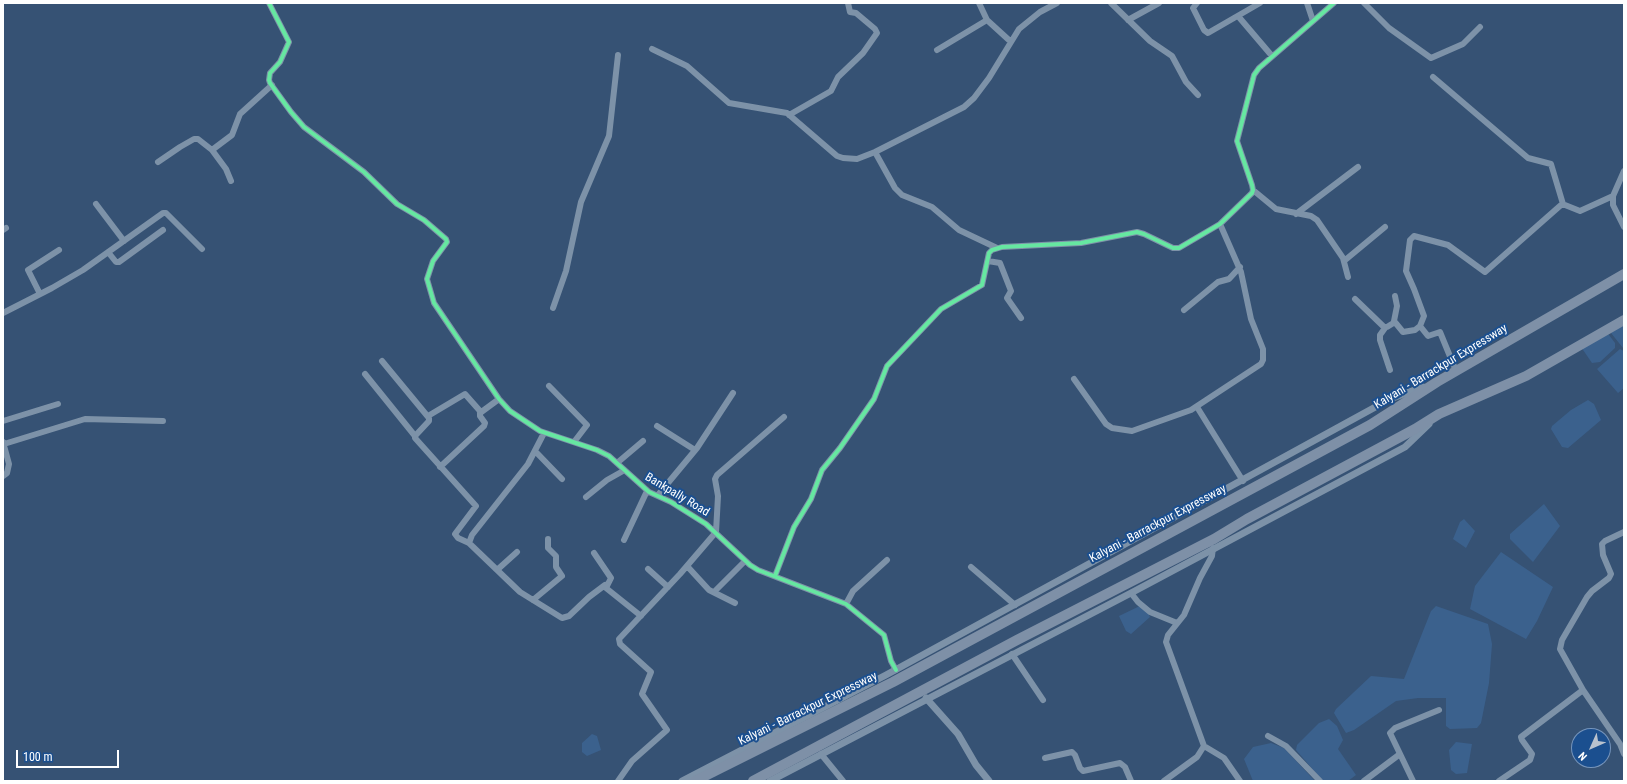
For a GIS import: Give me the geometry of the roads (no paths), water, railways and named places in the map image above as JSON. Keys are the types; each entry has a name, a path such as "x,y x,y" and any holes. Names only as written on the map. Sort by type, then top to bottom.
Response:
{"highway":[{"name":"Kalyani - Barrackpur Expressway","path":"696,781 893,682 1370,425 1437,382 1624,274"},
{"path":"753,781 1017,640 1214,539 1247,519 1415,429 1439,414 1526,376 1624,320"}],"street":[{"path":"212,150 232,135 240,114 272,85 269,80 270,73 280,62 289,42 269,3"},
{"path":"789,115 831,91 838,77 863,54 877,33 875,29 856,14 850,12 848,3"},
{"path":"979,3 987,20 1010,41"},
{"path":"652,50 687,66 729,104 782,112 789,115 840,158 857,159 876,152 964,107 974,98 1019,29 1040,12 1056,3"},
{"path":"1111,3 1150,41 1172,56 1186,82 1198,95"},
{"path":"1128,20 1159,3"},
{"path":"1197,3 1193,8 1204,30 1208,33 1260,3"},
{"path":"1307,3 1313,21"},
{"path":"1334,3 1258,68 1254,75 1238,135 1238,146 1254,190 1276,209 1311,216 1317,220 1344,261 1348,277"},
{"path":"1364,3 1389,28 1431,58 1463,44 1480,27"},
{"path":"1238,16 1272,56"},
{"path":"937,50 987,20"},
{"path":"553,308 566,271 581,202 609,136 618,55"},
{"path":"1433,77 1528,158 1552,165 1563,204"},
{"name":"Bankpally Road","path":"272,85 291,112 304,127 364,172 397,204 424,220 446,239 447,242 433,261 427,279 434,303 500,399 513,414 544,432 603,453 617,463 623,471 647,491 658,495 691,513 716,532 745,561 758,570 846,604 884,635 891,661 896,670"},
{"path":"158,162 180,146 194,139 198,139 212,150 226,169 231,181"},
{"path":"876,152 894,188 902,195 932,207 959,230 997,248 1081,243 1137,232 1176,248 1220,224 1254,190"},
{"path":"1296,214 1358,167"},
{"path":"1624,171 1613,196 1615,211 1624,227"},
{"path":"1563,204 1580,211 1613,196"},
{"path":"96,204 124,241"},
{"path":"1395,296 1398,306 1394,322 1400,330 1405,333 1416,330 1420,326 1424,316 1406,271 1412,238 1414,236 1448,245 1485,272 1563,204"},
{"path":"3,313 83,270 163,213 166,214 202,249"},
{"path":"1074,379 1101,419 1112,428 1124,431 1137,430 1197,407 1258,367 1263,360 1262,346 1251,320 1240,267 1220,224"},
{"path":"1344,261 1385,228"},
{"path":"108,252 116,262 119,262 162,230"},
{"path":"775,576 794,527 811,499 822,470 844,442 874,399 887,366 942,309 982,285 989,254 997,248"},
{"path":"40,294 28,270 59,250"},
{"path":"988,261 1000,263 1011,291 1006,298 1021,318"},
{"path":"1184,310 1218,282 1229,278 1240,267"},
{"path":"1356,299 1385,328"},
{"path":"1390,370 1380,340 1380,334 1385,328 1394,322"},
{"path":"1420,326 1428,336 1440,332 1456,371"},
{"path":"382,361 428,416 429,421 415,436"},
{"path":"365,374 415,436 415,438 476,506 456,533 460,539 469,543 520,592 559,616 566,618 605,585 611,578 594,553"},
{"path":"682,781 896,670 1390,399 1437,382"},
{"path":"549,386 587,425 574,442"},
{"path":"658,495 695,450 733,393"},
{"path":"428,416 465,394 485,422 484,426 440,467"},
{"path":"480,413 500,399"},
{"path":"3,421 58,404"},
{"path":"1197,407 1243,481"},
{"path":"770,781 926,698 1131,593 1213,548 1406,447 1439,414"},
{"path":"618,781 632,761 667,730 642,694 651,672 618,643 619,639 668,587 716,532 718,496 716,477 784,417"},
{"path":"3,476 7,472 9,464 3,443 85,419 163,421"},
{"path":"657,426 695,450"},
{"path":"469,543 472,535 524,470 544,432"},
{"path":"617,463 643,441"},
{"path":"535,451 562,479"},
{"path":"586,497 607,480 623,471"},
{"path":"624,540 647,491"},
{"path":"1624,532 1602,544 1603,555 1611,574 1609,578 1592,591 1587,597 1560,644 1560,649 1583,690 1620,744 1624,754"},
{"path":"532,600 562,576 556,567 556,556 548,548 548,539"},
{"path":"1213,548 1212,556 1200,578 1184,615 1168,635 1166,642 1204,746 1224,758 1240,781"},
{"path":"497,570 517,552"},
{"path":"846,604 855,589 887,560"},
{"path":"714,592 745,561"},
{"path":"687,566 706,587 735,604"},
{"path":"971,567 1015,605"},
{"path":"648,569 668,587"},
{"path":"605,585 606,588 641,616"},
{"path":"1131,593 1138,602 1150,612 1177,623"},
{"path":"1012,654 1043,700"},
{"path":"1499,781 1530,760 1532,754 1522,740 1522,737 1583,690"},
{"path":"926,698 958,734 976,765 989,781"},
{"path":"1413,781 1390,735 1392,730 1439,710"},
{"path":"1268,736 1286,746 1320,781"},
{"path":"1164,781 1197,757 1204,746"},
{"path":"1045,758 1072,752 1083,771 1119,763 1125,767 1131,781"},
{"path":"821,754 843,781"},
{"path":"1364,781 1400,754"}],"water":[{"path":"1624,317 1624,347 1623,348 1611,333"},
{"path":"1603,327 1615,343 1615,348 1600,362 1592,363 1581,347"},
{"path":"1620,349 1624,351 1624,388 1618,393 1597,369"},
{"path":"1588,400 1594,404 1601,420 1568,448 1562,447 1551,429 1552,426 1571,410"},
{"path":"1544,504 1560,526 1533,562 1510,539 1510,534"},
{"path":"1464,519 1475,531 1466,548 1453,539 1460,522"},
{"path":"1501,552 1553,587 1537,621 1526,639 1470,609 1475,586"},
{"path":"1144,604 1150,617 1131,634 1126,631 1119,616"},
{"path":"1436,606 1488,624 1492,644 1489,683 1481,723 1477,728 1450,729 1446,726 1446,698 1418,698 1396,701 1354,730 1346,733 1334,713 1336,709 1371,676 1404,679 1431,611"},
{"path":"1329,719 1337,726 1343,740 1338,749 1356,775 1348,781 1323,781 1296,750 1297,745 1319,723"},
{"path":"592,734 597,736 601,750 587,756 582,752 582,743"},
{"path":"1456,742 1472,744 1467,773 1456,774 1451,770 1449,750"},
{"path":"1271,743 1284,748 1315,781 1253,781 1244,759 1253,747"}]}
